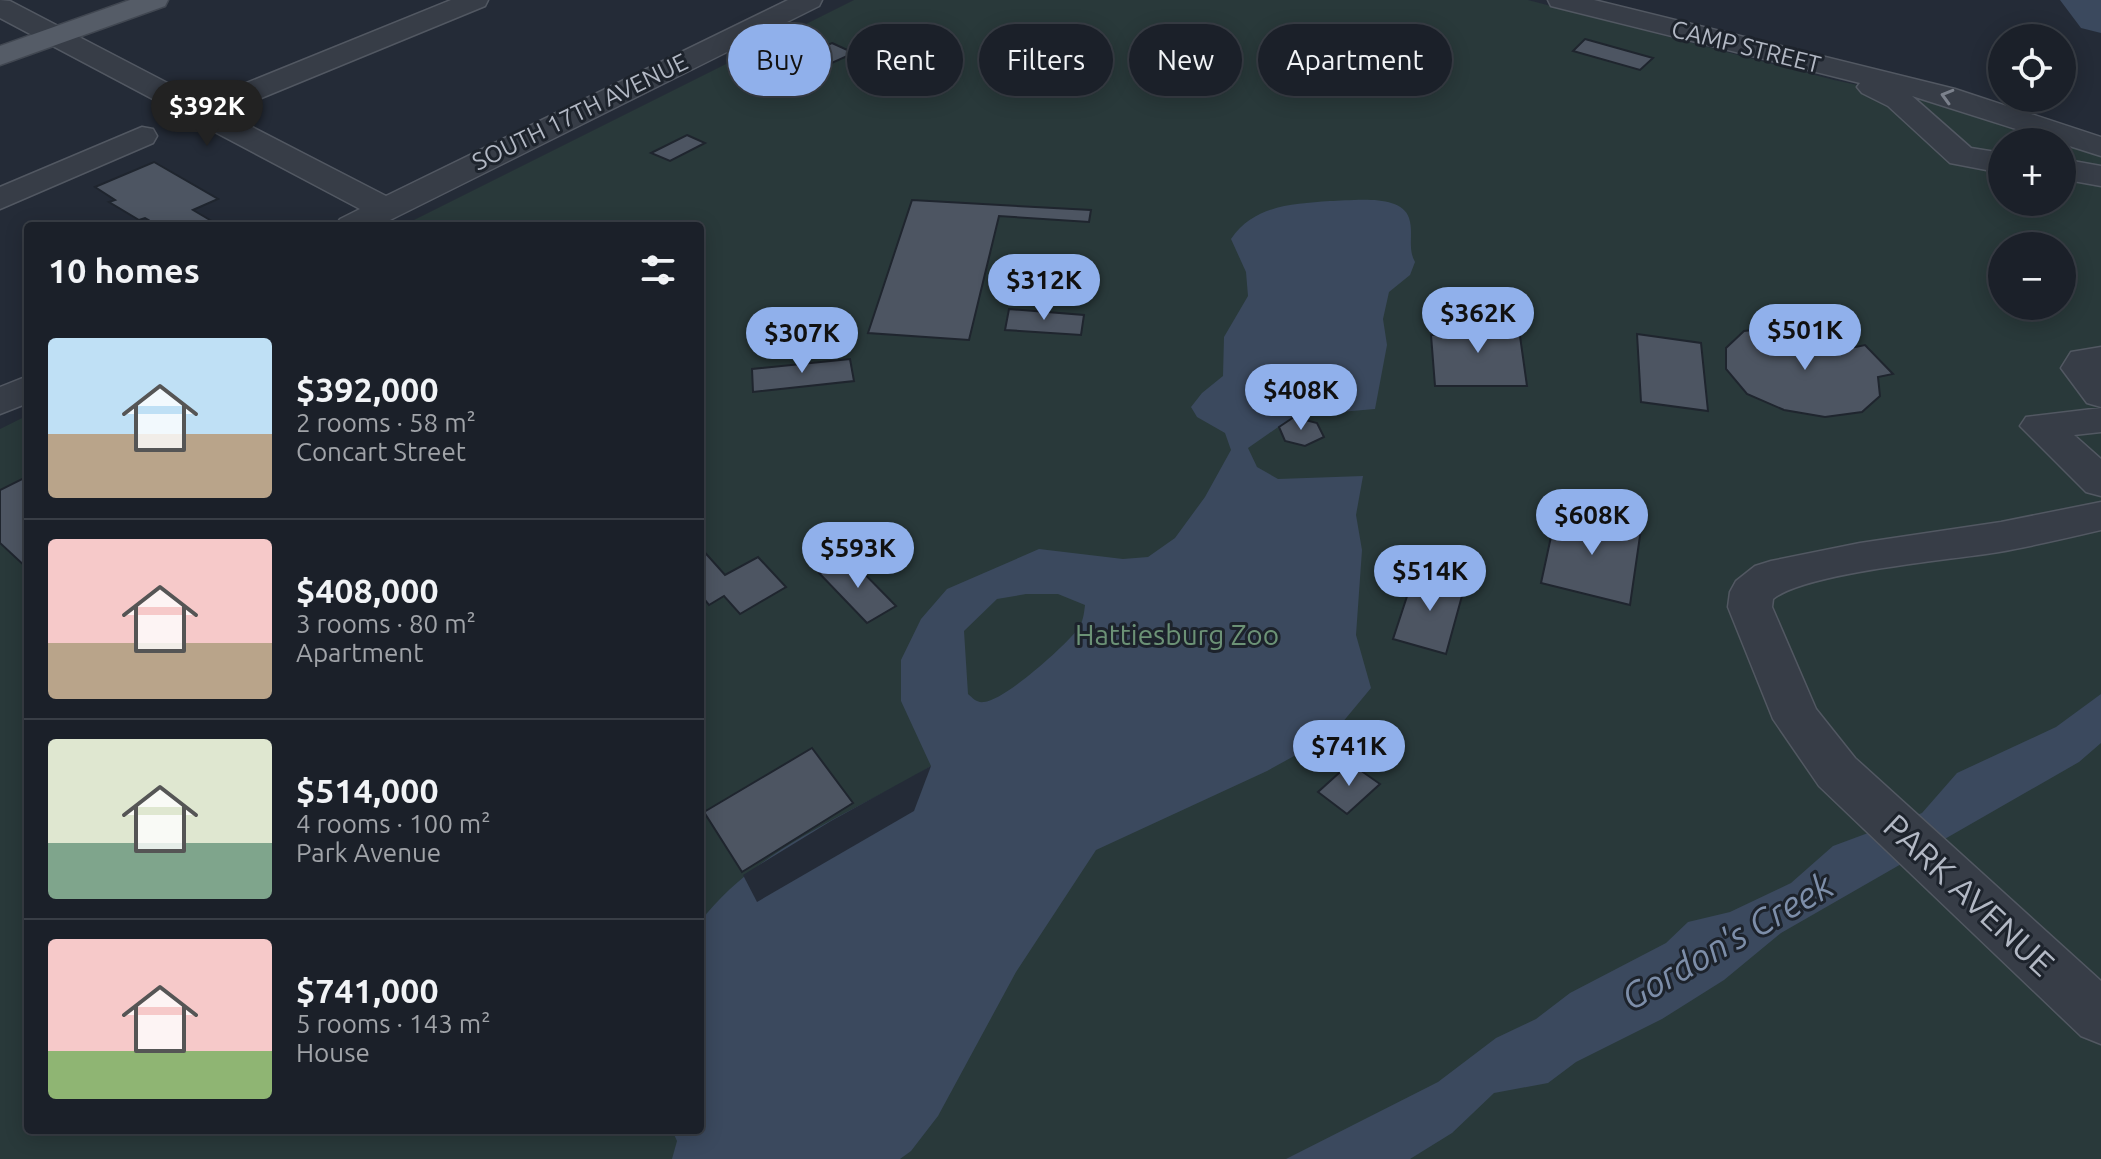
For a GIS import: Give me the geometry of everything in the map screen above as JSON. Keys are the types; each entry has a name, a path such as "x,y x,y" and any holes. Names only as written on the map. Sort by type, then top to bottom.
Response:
{"main road":[{"path":"0,56 155,0"}],"street":[{"path":"199,113 475,0"},
{"name":"SOUTH 17TH AVENUE","path":"360,222 809,0"},
{"name":"CAMP STREET","path":"1561,0 1838,70"},
{"path":"0,7 385,209"},
{"path":"1838,70 1944,95 2101,147"},
{"path":"1838,70 1899,100 1961,156 1988,161"},
{"path":"0,199 142,136"},
{"path":"2076,172 2101,176"},
{"path":"2101,358 2084,360 2080,368 2101,395"},
{"path":"0,402 24,390"},
{"path":"2101,420 2040,426 2101,482"},
{"name":"PARK AVENUE","path":"2101,516 2001,537 1860,558 1771,577 1752,592 1750,607 1797,719 1837,772 2101,1018"}],"green space":[{"name":"Hattiesburg Zoo","path":"854,0 1528,0 1834,80 1975,110 2027,128 1988,128 1988,216 2076,216 2076,145 2101,154 2101,1159 0,1159 0,429 24,417 24,1134 704,1134 704,222 410,222 728,63 728,96 831,96 831,24 806,24"}],"water":[{"path":"1362,200 1386,202 1404,210 1411,229 1411,251 1415,262 1410,275 1389,292 1383,319 1387,345 1375,409 1294,416 1248,448 1257,467 1278,479 1363,476 1356,515 1362,550 1356,635 1371,688 1332,735 1267,771 1096,850 1016,972 938,1116 911,1151 900,1159 672,1159 677,1141 674,1134 704,1134 704,917 723,896 777,852 931,766 901,701 901,660 921,619 947,589 1039,549 1123,559 1148,557 1175,538 1205,497 1231,450 1225,433 1197,417 1191,407 1202,393 1223,376 1224,337 1248,296 1246,272 1231,239 1251,219 1288,205","holes":["1026,594 1058,594 1085,605 1078,629 1019,683 984,702 968,694 964,631 997,599"]},
{"path":"2101,694 2101,743 2079,762 1781,933 1724,980 1662,1019 1576,1062 1548,1083 1494,1093 1452,1133 1410,1159 1286,1159 1438,1082 1496,1038 1536,1019 1570,993 1666,943 1688,922 1730,912 1791,883 1833,846 1922,813 1957,773 2056,727"}],"pier":[{"path":"931,766 914,811 757,902 743,875 831,821"}],"building":[{"path":"1585,39 1653,58 1640,70 1573,51"},
{"path":"831,43 847,50 847,56 831,63"},
{"path":"687,135 705,143 670,161 651,153"},
{"path":"154,162 218,199 193,210 213,222 152,222 145,218 139,220 109,202 115,200 95,187"},
{"path":"912,200 1091,210 1089,222 999,216 969,340 868,333"},
{"path":"1009,309 1084,315 1081,335 1005,330"},
{"path":"1434,322 1515,322 1527,386 1435,386 1431,335 1435,335"},
{"path":"1778,327 1818,335 1846,349 1865,345 1893,374 1878,377 1880,396 1862,412 1825,417 1784,410 1747,394 1726,369 1726,348 1744,331"},
{"path":"1637,334 1701,343 1708,411 1641,402"},
{"path":"850,359 854,381 753,392 752,369"},
{"path":"1294,417 1317,423 1324,437 1305,446 1285,441 1279,427"},
{"path":"24,478 24,565 0,543 0,490"},
{"path":"1557,509 1641,529 1630,605 1541,583"},
{"path":"704,551 725,575 758,557 786,587 740,614 724,596 709,605 704,599"},
{"path":"848,557 896,606 867,623 819,573"},
{"path":"1415,572 1465,585 1446,654 1393,639"},
{"path":"812,748 853,803 742,872 704,812"},
{"path":"1350,763 1380,784 1347,814 1318,792"}],"waterway":[{"name":"Gordon's Creek","path":"2088,0 2101,16"}]}
